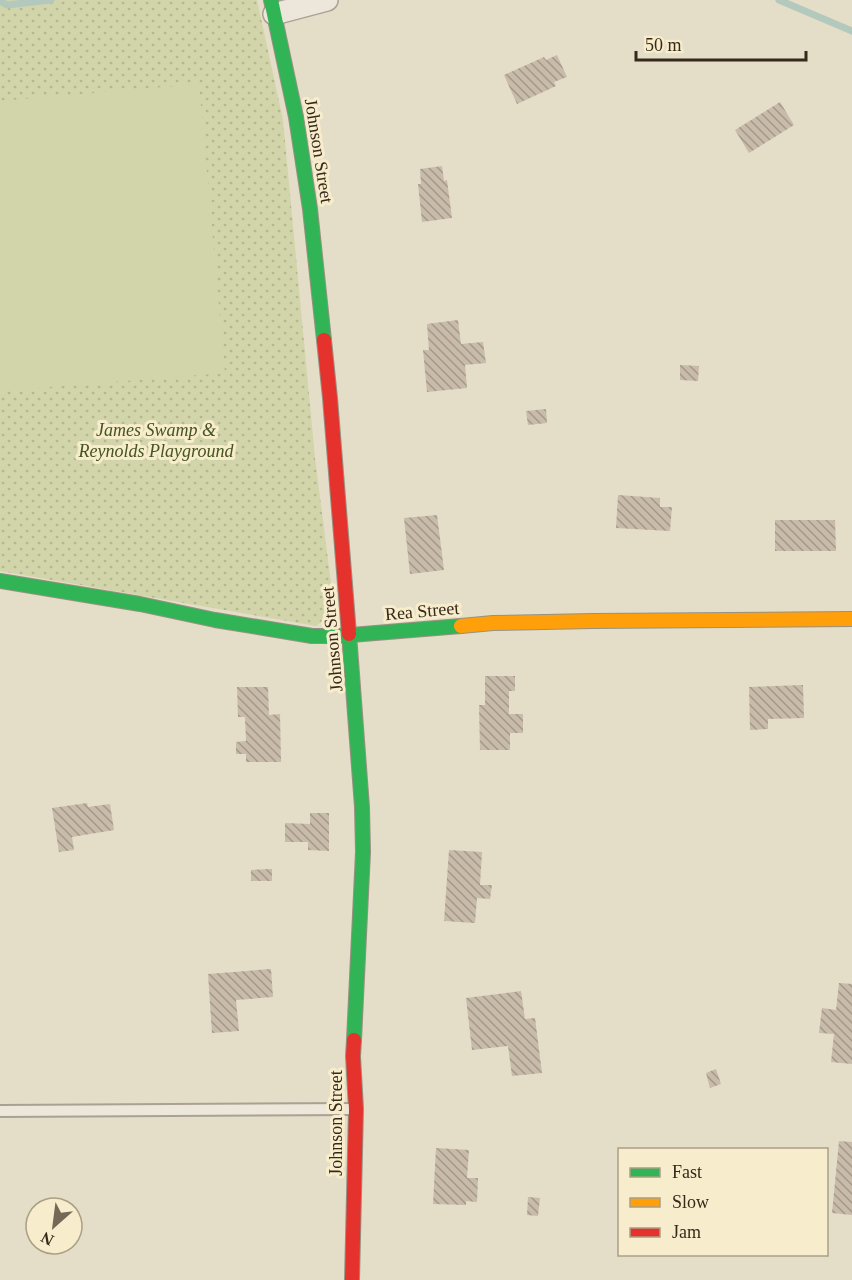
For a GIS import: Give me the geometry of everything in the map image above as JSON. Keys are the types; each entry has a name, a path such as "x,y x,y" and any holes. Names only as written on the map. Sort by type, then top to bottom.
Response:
{"street":[{"path":"272,7 327,0"},
{"name":"Johnson Street","path":"272,7 296,117 310,208 330,398 362,807 363,852 353,1074 356,1109 352,1280"},
{"name":"Rea Street","path":"0,581 312,636 493,623 852,619"}],"lane":[{"path":"0,1111 356,1109"}],"green space":[{"name":"James Swamp & Reynolds Playground","path":"0,0 257,0 283,120 315,458 332,591 330,612 316,626 0,571"},
{"path":"199,84 225,373 0,391 0,101"}],"building":[{"path":"557,55 567,77 554,82 556,86 517,104 504,75 544,57 546,60"},
{"path":"780,102 794,125 749,153 735,130"},
{"path":"442,166 444,181 447,180 452,218 422,222 418,184 421,184 420,169"},
{"path":"458,320 461,344 483,342 486,363 465,365 467,388 427,392 423,350 429,350 427,324"},
{"path":"680,365 699,366 698,381 680,380"},
{"path":"546,409 547,423 528,425 526,411"},
{"path":"618,495 660,498 660,507 672,507 670,531 616,528"},
{"path":"437,515 444,570 410,574 404,518"},
{"path":"775,520 835,520 836,551 775,551"},
{"path":"485,676 515,676 515,691 509,691 509,714 523,714 523,733 510,733 510,750 480,750 479,705 485,705"},
{"path":"803,685 804,718 768,719 768,729 750,730 749,687"},
{"path":"237,687 268,687 269,715 280,714 281,762 246,762 246,754 236,754 236,742 246,741 245,717 238,717"},
{"path":"87,803 88,807 110,804 114,830 72,837 74,850 59,852 52,808"},
{"path":"310,813 329,813 329,851 308,850 308,842 285,842 285,823 310,824"},
{"path":"449,850 482,852 480,885 492,885 490,899 477,898 475,923 444,921"},
{"path":"272,869 272,881 251,881 251,870"},
{"path":"271,969 273,997 236,1000 239,1031 212,1033 208,974"},
{"path":"839,983 852,984 852,1064 831,1062 834,1034 819,1033 822,1008 836,1010"},
{"path":"521,991 525,1019 535,1018 542,1073 512,1076 508,1046 472,1050 466,998"},
{"path":"716,1069 721,1084 710,1088 706,1073"},
{"path":"839,1141 852,1142 852,1215 832,1213"},
{"path":"436,1148 469,1150 467,1178 478,1178 477,1202 466,1201 466,1205 433,1204"},
{"path":"528,1197 540,1198 538,1216 527,1215"}],"waterway":[{"path":"0,1 7,5 51,0"},
{"path":"779,0 852,31"}],"traffic: fast":[{"path":"271,0 296,117 310,209 324,340"},
{"path":"0,581 312,636 339,636 461,626"},
{"path":"349,634 362,807 363,852 354,1040"}],"traffic: slow":[{"path":"461,626 593,621 852,619"}],"traffic: jam":[{"path":"324,340 349,634"},
{"path":"352,1280 356,1109 354,1040"}]}
